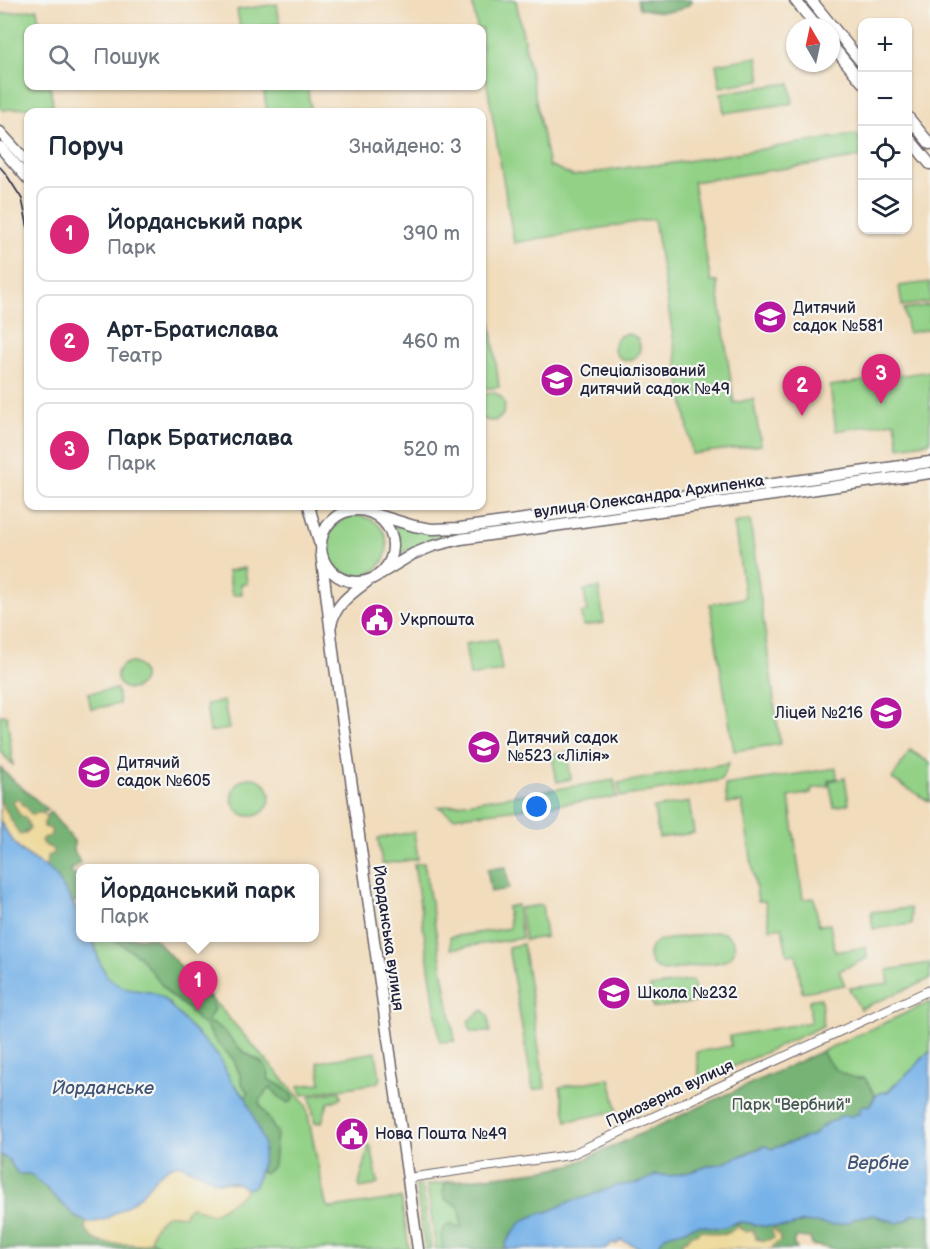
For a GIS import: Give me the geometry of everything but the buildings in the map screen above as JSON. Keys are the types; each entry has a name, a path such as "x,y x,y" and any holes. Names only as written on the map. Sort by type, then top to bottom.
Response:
{"main road":[{"path":"795,0 810,18"},
{"path":"811,0 858,58"},
{"path":"840,55 858,77"},
{"path":"912,122 930,144"},
{"path":"0,132 24,159"},
{"path":"912,142 930,164"},
{"path":"0,147 24,174"},
{"name":"вулиця Олександра Архипенка","path":"378,516 432,529 460,528 930,462"},
{"name":"вулиця Олександра Архипенка","path":"380,574 413,554 461,539 930,473"},
{"name":"Йорданська вулиця","path":"310,510 321,549 330,631 382,1008 418,1249"},
{"path":"352,510 344,511 332,519 323,531 322,558 338,577 363,582 380,574 390,560 394,544 389,528 378,516 366,510"},
{"name":"Йорданська вулиця","path":"330,631 333,616 342,602 369,580"}],"street":[{"name":"Приозерна вулиця","path":"408,1178 570,1155 930,990"}],"green space":[{"path":"472,0 516,0 549,167 552,166 573,176 644,165 661,165 856,134 858,137 858,158 693,182 711,282 717,282 734,403 753,399 761,445 692,454 654,219 514,243 486,78 486,24 476,24"},
{"path":"637,0 691,0 691,3 673,11 659,11 639,8"},
{"path":"277,4 280,24 239,24 237,10"},
{"path":"37,9 39,24 24,24 24,90 51,90 53,105 2,110 0,107 0,14"},
{"path":"757,57 761,80 720,87 716,64"},
{"path":"790,83 793,103 724,113 721,93"},
{"path":"264,90 308,90 310,108 266,108"},
{"path":"930,282 930,302 902,306 899,286"},
{"path":"930,305 930,329 908,333 904,309"},
{"path":"490,317 499,387 486,389 486,318"},
{"path":"627,334 636,338 640,347 636,356 627,360 618,356 614,347 618,338"},
{"path":"930,371 930,442 899,447 895,422 836,431 830,386"},
{"path":"491,392 499,395 503,400 504,412 496,420 486,420 486,394"},
{"path":"357,516 374,521 382,529 387,546 382,563 374,571 357,576 340,571 332,563 327,546 332,529 340,521"},
{"path":"750,520 780,744 734,751 710,604 745,598 734,523"},
{"path":"394,524 443,535 398,555 400,539"},
{"path":"245,568 247,584 241,584 242,594 232,595 228,571"},
{"path":"599,588 604,623 583,626 581,613 587,612 584,590"},
{"path":"497,639 502,671 470,676 465,644"},
{"path":"130,663 139,667 143,676 139,685 130,689 121,685 117,676 121,667"},
{"path":"117,689 119,704 91,709 88,693"},
{"path":"224,701 229,729 210,732 206,704"},
{"path":"0,715 7,716 13,765 0,751"},
{"path":"910,750 930,763 930,802 892,779"},
{"path":"567,752 571,779 557,782 552,755"},
{"path":"729,763 721,780 620,797 618,783"},
{"path":"0,767 47,809 43,813 34,815 13,802 20,815 25,817 30,828 21,836 0,800"},
{"path":"836,768 837,778 828,780 828,786 811,789 811,793 789,797 803,899 814,898 819,925 830,924 835,952 866,947 867,958 839,971 845,985 802,992 796,954 787,955 782,927 770,929 765,901 758,901 742,802 727,804 725,785"},
{"path":"251,778 264,784 270,797 264,810 251,816 238,810 232,797 238,784"},
{"path":"845,778 849,804 834,807 829,781"},
{"path":"614,780 617,797 453,817 439,807"},
{"path":"689,802 694,833 659,838 654,808"},
{"path":"50,812 74,841 74,850 80,863 70,871 76,876 76,901 73,903 58,879 46,868 47,856 53,849 41,841 47,836 44,822"},
{"path":"414,832 418,859 382,864 378,838"},
{"path":"424,863 455,1041 440,1042 414,864"},
{"path":"506,867 509,889 491,892 487,869"},
{"path":"517,905 522,938 451,949 450,937 510,928 507,907"},
{"path":"542,905 546,937 525,940 520,908"},
{"path":"910,908 912,924 873,929 871,912"},
{"path":"717,932 728,935 734,943 734,952 724,961 664,971 651,963 650,949 657,941"},
{"path":"94,942 157,942 220,1008 306,1105 326,1205 332,1208 401,1198 409,1249 94,1249 91,1223 219,1182 235,1182 258,1177 263,1159 245,1098 232,1082 218,1056 181,1019 170,1004 154,993 118,985 107,976 99,961"},
{"path":"118,942 158,942 210,999 214,1009 209,1023 220,1028 242,1050 262,1063 268,1070 269,1080 283,1087 293,1097 288,1103 271,1088 266,1091 259,1103 277,1133 274,1165 267,1172 260,1171 263,1141 245,1098 248,1093 241,1082 233,1059 217,1043 205,1025 168,993 139,956"},
{"path":"523,944 545,1088 533,1090 508,947"},
{"path":"930,963 930,979 860,1009 849,988 889,983 887,970"},
{"path":"693,980 696,1002 653,1008 650,987"},
{"path":"821,998 823,1026 700,1082 696,1052 731,1046 730,1036 811,1022 809,1000"},
{"name":"Парк \"Вербний\"","path":"930,1002 930,1052 888,1092 882,1092 814,1135 507,1241 505,1249 436,1249 427,1185 546,1170 575,1164"},
{"path":"483,1010 488,1016 490,1032 471,1032 468,1021"},
{"name":"Парк \"Вербний\"","path":"822,1051 839,1072 851,1077 865,1078 875,1095 870,1105 863,1111 829,1123 814,1135 771,1149 764,1146 724,1163 671,1176 656,1175 640,1183 615,1186 569,1202 536,1215 514,1231 505,1249 442,1249 442,1232 446,1226 449,1224 458,1228 461,1226 460,1208 444,1197 443,1190 446,1182 546,1170 575,1164"},
{"path":"376,1052 380,1078 377,1083 303,1095 298,1086 321,1083 318,1062"},
{"path":"610,1078 617,1111 567,1121 560,1087"},
{"path":"340,1091 341,1098 328,1103 322,1122 315,1123 310,1096"},
{"path":"368,1146 371,1146 378,1183 360,1188 359,1184"},
{"path":"0,1155 9,1160 18,1174 30,1174 77,1218 88,1222 85,1226 89,1234 102,1243 137,1246 151,1241 159,1245 159,1249 0,1249"},
{"path":"422,1185 431,1249 425,1249 416,1186"},
{"path":"913,1214 930,1214 930,1249 836,1249 812,1245 810,1238 796,1237 793,1243 797,1249 773,1249 776,1244 774,1235 774,1239 765,1241 740,1229 721,1234 700,1231 697,1235 683,1241 682,1248 656,1249 665,1236 700,1225 717,1228 742,1222 762,1226 788,1227 803,1222 855,1219 874,1215 889,1221 907,1220"}],"sand":[{"path":"17,799 30,813 34,815 43,813 46,816 44,827 51,829 51,836 41,841 53,849 53,854 47,856 46,868 20,849 0,821 0,800 19,834 27,832 30,828 25,817 20,815 13,802"},
{"path":"178,1164 216,1181 236,1183 247,1189 213,1214 193,1206 184,1216 164,1216 154,1229 151,1241 144,1244 108,1243 92,1238 85,1226 88,1222 91,1223 129,1205 164,1170"},
{"path":"738,1225 740,1229 747,1232 753,1230 756,1239 765,1241 774,1238 772,1232 774,1228 779,1234 780,1241 773,1246 773,1249 679,1249 682,1248 683,1241 692,1234 697,1234 702,1230 725,1234 734,1230"}],"water":[{"name":"Йорданське","path":"0,821 20,849 56,876 76,908 76,942 94,942 99,961 107,976 118,985 128,989 154,993 163,998 218,1056 232,1082 246,1098 264,1147 263,1159 253,1187 247,1189 235,1182 215,1181 200,1172 178,1164 171,1166 156,1177 141,1195 127,1206 106,1219 91,1223 77,1218 30,1174 18,1174 9,1160 0,1155"},
{"name":"Вербне","path":"930,1052 930,1214 913,1214 907,1220 898,1223 874,1215 833,1225 803,1222 788,1227 737,1222 717,1228 700,1225 665,1236 656,1249 642,1249 620,1240 617,1244 612,1243 606,1249 505,1249 507,1241 522,1221 569,1202 615,1186 640,1183 656,1175 671,1176 724,1163 765,1146 772,1149 814,1135 821,1127 837,1120 840,1116 860,1114 860,1108 864,1105 869,1106 877,1094 888,1092"}],"tram line":[{"path":"0,167 22,199 24,209"}],"place":[{"name":"Дитячий садок №581","path":"770,317"},
{"name":"Спеціалізований дитячий садок №49","path":"557,380"},
{"name":"Парк Братислава","path":"881,404"},
{"name":"Арт-Братислава","path":"802,416"},
{"name":"Укрпошта","path":"377,620"},
{"name":"Ліцей №216","path":"886,713"},
{"name":"Дитячий садок №523 «Лілія»","path":"484,747"},
{"name":"Дитячий садок №605","path":"94,772"},
{"name":"Школа №232","path":"614,993"},
{"name":"Йорданський парк","path":"198,1011"},
{"name":"Нова Пошта №49","path":"352,1134"}]}
